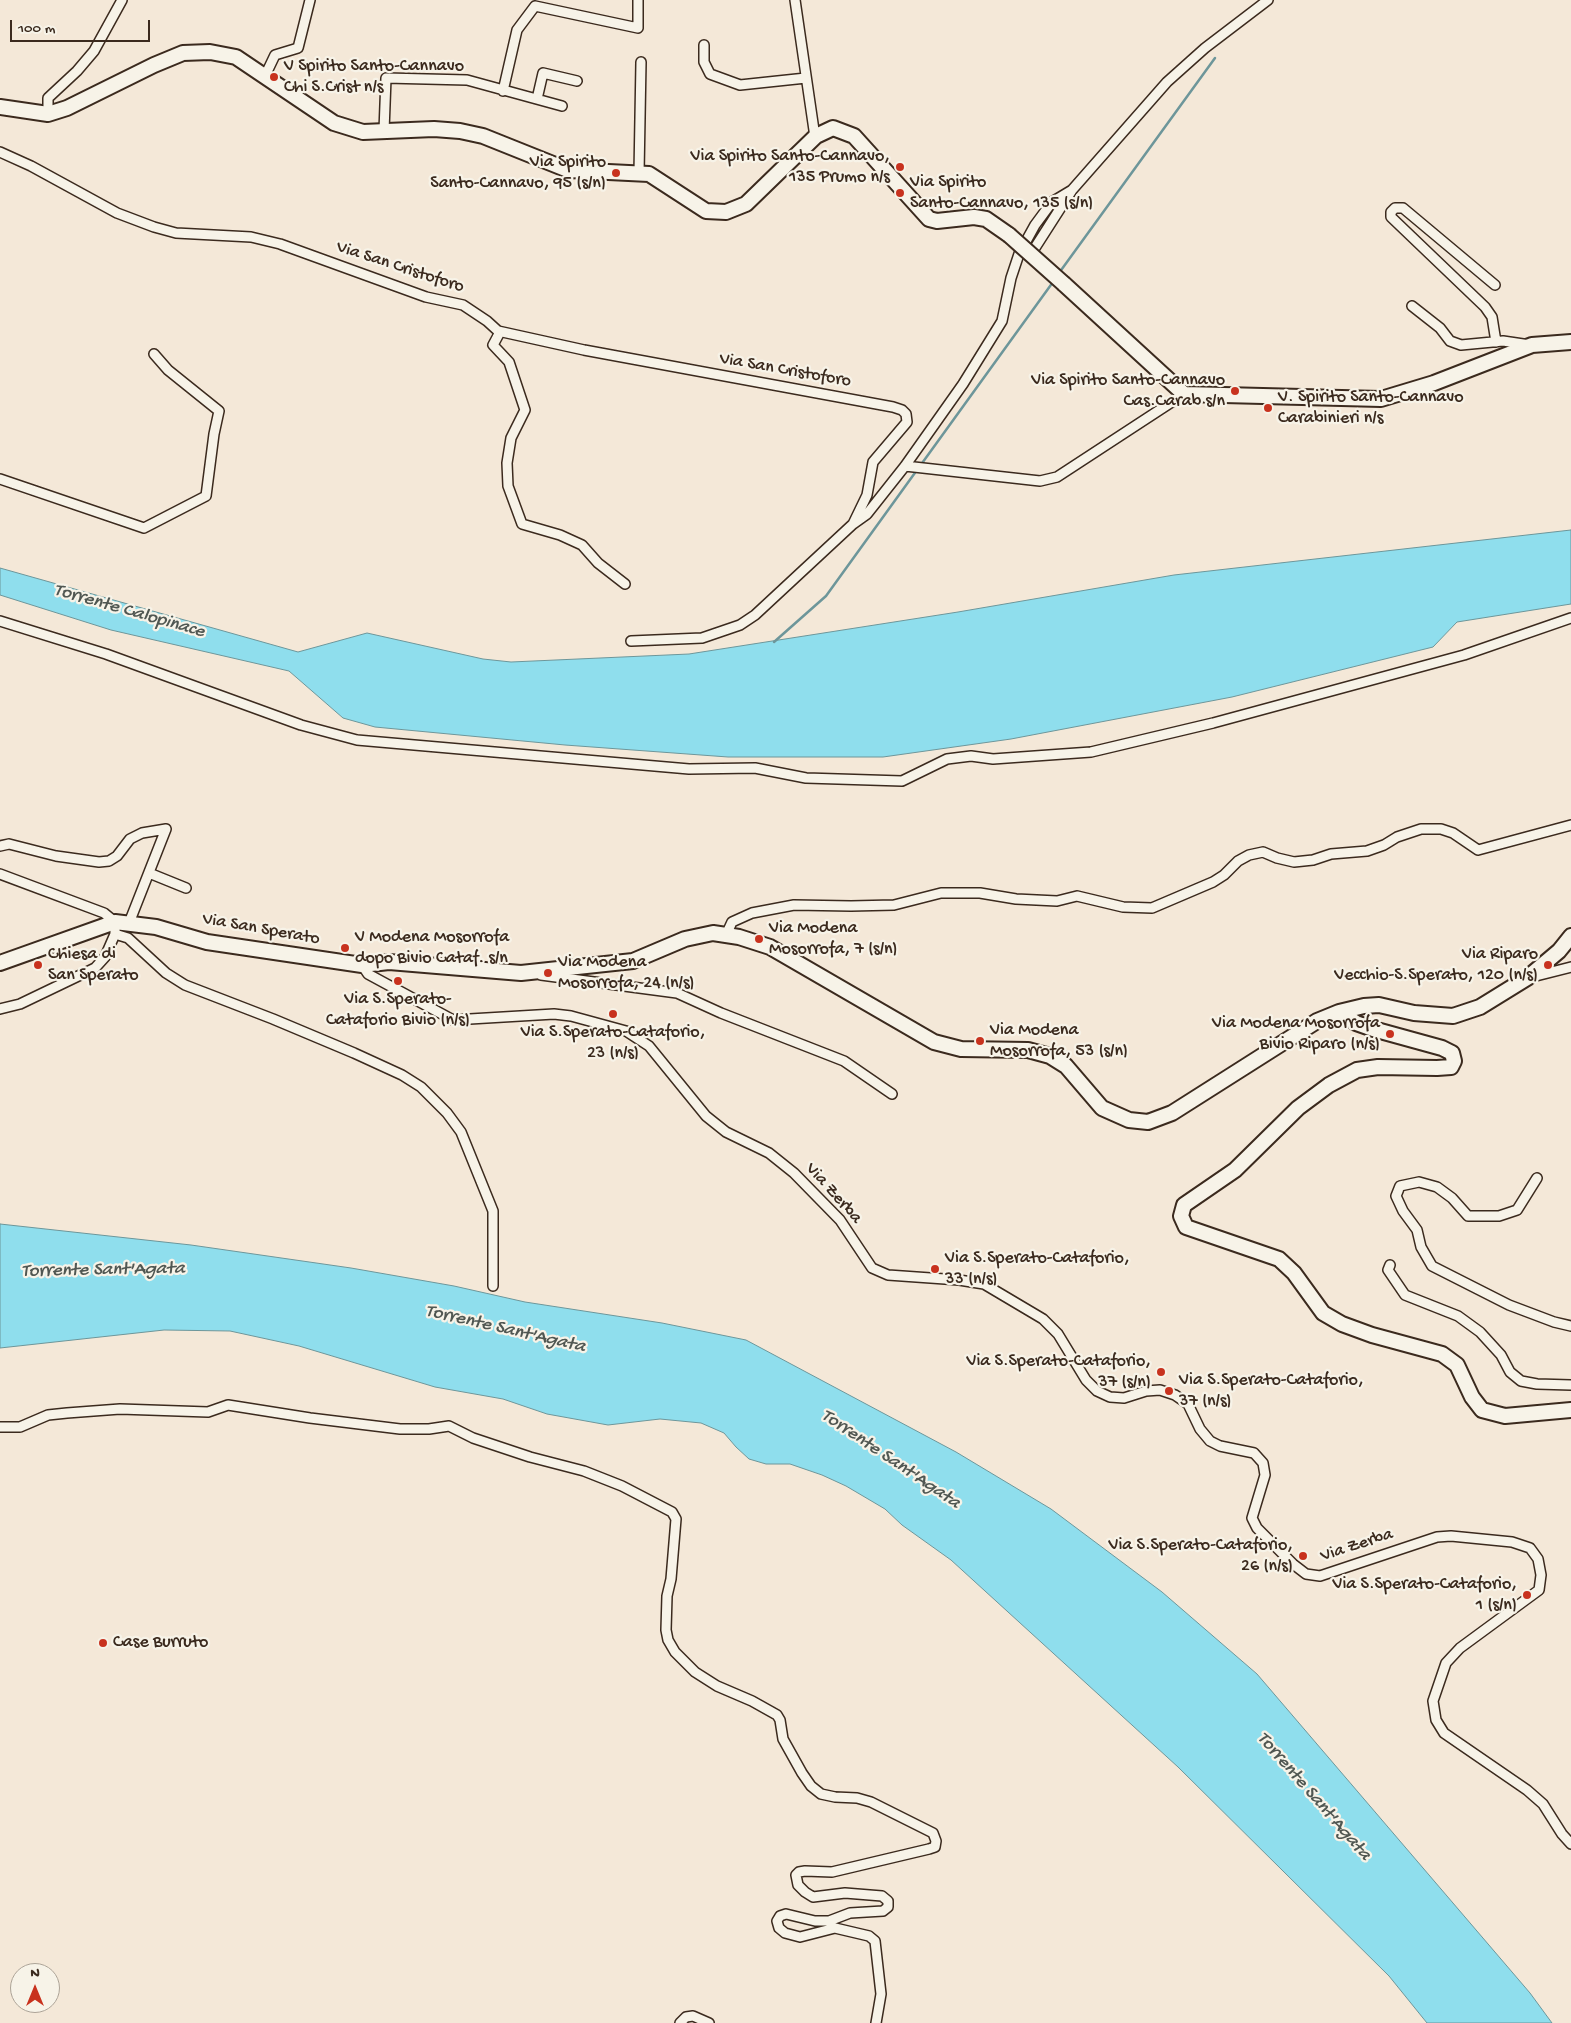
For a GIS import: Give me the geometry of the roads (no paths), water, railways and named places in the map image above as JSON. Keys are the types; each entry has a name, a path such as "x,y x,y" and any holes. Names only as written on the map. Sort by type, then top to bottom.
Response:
{"street":[{"path":"48,114 48,98 77,71 94,51 122,0"},
{"path":"265,76 275,55 298,48 310,0"},
{"path":"503,91 517,30 535,6 638,28 638,0"},
{"path":"796,0 815,137"},
{"path":"1031,254 1072,190 1167,82 1205,48 1268,0"},
{"path":"704,45 704,62 710,74 740,85 806,78"},
{"path":"0,107 48,114 67,108 154,65 183,53 210,52 236,57 334,123 363,132 434,129 460,131 483,136 568,170 649,174 706,211 726,212 746,204 815,137 833,128 854,136 929,219 948,221 974,217 986,219 1008,235 1184,394"},
{"path":"639,173 641,62"},
{"path":"536,100 543,73 577,81"},
{"path":"384,131 386,78 467,80 562,106"},
{"name":"Via San Cristoforo","path":"0,152 118,213 154,227 176,233 251,236 280,244 426,298 463,305 500,332 658,365 902,410 906,414 907,422 873,462 867,495 853,524"},
{"path":"631,641 702,638 740,625 755,615 853,524 867,514 909,466 964,384 1002,321 1011,278 1019,254 1035,225 1052,202 1072,190"},
{"path":"1495,285 1403,208 1395,208 1392,212 1391,217 1485,307 1492,317 1496,342"},
{"path":"1412,306 1440,328 1450,341 1461,345 1496,342 1532,345 1571,342"},
{"path":"500,332 493,344 509,362 525,410 511,438 507,463 508,486 522,524 560,535 582,545 598,563 625,584"},
{"path":"909,466 1040,481 1057,477 1184,394 1381,399 1434,383 1532,345"},
{"path":"0,479 144,528 206,496 219,410 168,370 154,354"},
{"path":"0,621 106,654 301,725 357,740 689,769 755,768 806,778 902,781 947,759 971,756 993,759 1091,752 1213,723 1464,654 1571,618"},
{"path":"726,935 732,922 752,913 794,905 894,905 941,893 980,893 1016,899 1057,901 1076,896 1123,907 1152,908 1213,882 1224,875 1238,861 1263,852 1294,862 1313,860 1331,854 1367,851 1384,845 1397,837 1421,829 1441,829 1453,833 1478,850 1571,825"},
{"path":"0,846 9,844 56,856 99,862 109,861 117,856 130,839 142,833 166,829 149,873 105,957 95,968 20,1004 0,1009"},
{"path":"149,873 186,888"},
{"path":"0,874 104,913 120,926 128,938 166,973 185,985 345,1050 402,1075 421,1087 447,1113 461,1132 493,1211 493,1286"},
{"path":"0,963 120,926"},
{"name":"Via San Sperato","path":"120,926 156,927 207,942 362,965 389,962 522,973 633,961 685,939 713,933 726,935 770,946 934,1042 961,1049 1028,1050 1050,1056 1066,1066 1102,1108 1128,1120 1148,1122 1172,1113 1316,1021 1339,1012 1364,1006 1379,1005 1414,1013 1453,1016 1480,1007 1526,978 1558,951 1571,936"},
{"name":"Via Zerba","path":"362,965 368,974 453,1020 554,1014 571,1016 626,1031 649,1046 706,1116 726,1132 769,1153 794,1173 840,1220 872,1268 888,1275 959,1280 984,1284 1043,1319 1058,1334 1086,1380 1097,1391 1110,1397 1124,1398 1146,1391 1160,1390 1175,1395 1188,1404 1200,1429 1210,1441 1220,1446 1254,1453 1263,1463 1265,1475 1252,1518 1256,1528 1306,1574 1320,1576 1437,1537 1452,1536 1512,1542 1530,1548 1538,1559 1541,1575 1539,1590 1460,1648 1446,1663 1433,1701 1436,1720 1444,1733 1527,1790 1543,1804 1562,1834 1571,1844"},
{"path":"1526,978 1571,967"},
{"path":"522,973 678,993 721,1013 844,1061 892,1094"},
{"path":"1339,1012 1356,1023 1373,1030 1442,1048 1452,1053 1454,1061 1451,1067 1444,1068 1378,1067 1358,1070 1329,1085 1298,1108 1235,1170 1184,1205 1181,1216 1186,1228 1279,1258 1294,1273 1324,1313 1342,1324 1372,1335 1442,1354 1456,1365 1472,1397 1482,1410 1505,1416 1571,1410"},
{"path":"1537,1178 1517,1210 1499,1216 1468,1216 1452,1198 1437,1187 1419,1182 1400,1186 1396,1196 1403,1211 1417,1230 1420,1247 1432,1266 1509,1305 1554,1322 1571,1326"},
{"path":"1390,1265 1388,1270 1405,1294 1458,1316 1480,1332 1501,1354 1510,1372 1521,1381 1537,1384 1571,1385"},
{"path":"0,1427 20,1427 48,1415 67,1412 120,1409 208,1412 228,1405 310,1418 400,1429 429,1429 449,1426 473,1438 584,1472 622,1486 672,1512 676,1519 671,1579 667,1596 666,1630 668,1640 675,1652 702,1677 777,1715 780,1720 783,1739 802,1773 811,1786 821,1794 857,1798 871,1802 933,1833 936,1842 935,1847 929,1849 832,1872 804,1871 796,1875 798,1885 804,1892 813,1897 845,1893 882,1896 888,1901 888,1907 883,1912 850,1913 829,1921 815,1922 786,1914 780,1916 777,1921 779,1928 785,1933 800,1937 835,1928 869,1936 875,1941 881,1994 876,2023"},
{"path":"680,2023 686,2017 693,2016 709,2023"}],"water":[{"name":"Torrente Calopinace","path":"1571,530 1571,604 1457,622 1433,647 1232,697 1011,739 883,757 728,757 565,745 375,727 343,718 289,671 111,630 0,595 0,568 298,652 367,633 483,659 511,662 689,654 958,612 1174,575"},
{"name":"Torrente Sant'Agata","path":"0,1224 191,1245 351,1268 454,1286 525,1302 662,1323 746,1340 956,1452 1051,1509 1162,1592 1257,1674 1530,1993 1552,2023 1427,2023 1389,1976 1178,1767 951,1560 902,1525 885,1509 846,1486 790,1464 766,1464 749,1459 724,1433 701,1423 660,1419 608,1425 547,1414 503,1399 435,1387 299,1346 230,1331 164,1330 0,1348"}],"waterway":[{"path":"1059,273 1215,58"},
{"path":"920,466 1053,282"},
{"path":"774,642 826,596 917,470"}],"place":[{"name":"V Spirito Santo-Cannavo Chi S.Crist n/s","path":"274,77"},
{"name":"Via Spirito Santo-Cannavo, 135 Prumo n/s","path":"900,167"},
{"name":"Via Spirito Santo-Cannavo, 95 (s/n)","path":"616,173"},
{"name":"Via Spirito Santo-Cannavo, 135 (s/n)","path":"900,193"},
{"name":"Via Spirito Santo-Cannavo Cas.Carab s/n","path":"1235,391"},
{"name":"V. Spirito Santo-Cannavo Carabinieri n/s","path":"1268,408"},
{"name":"Via Modena Mosorrofa, 7 (s/n)","path":"759,939"},
{"name":"V Modena Mosorrofa dopo Bivio Cataf. s/n","path":"345,948"},
{"name":"Chiesa di San Sperato","path":"38,965"},
{"name":"Via Riparo Vecchio-S.Sperato, 120 (n/s)","path":"1548,965"},
{"name":"Via Modena Mosorrofa, 24 (n/s)","path":"548,973"},
{"name":"Via S.Sperato- Cataforio Bivio (n/s)","path":"398,981"},
{"name":"Via S.Sperato-Cataforio, 23 (n/s)","path":"613,1014"},
{"name":"Via Modena Mosorrofa Bivio Riparo (n/s)","path":"1390,1034"},
{"name":"Via Modena Mosorrofa, 53 (s/n)","path":"980,1041"},
{"name":"Via S.Sperato-Cataforio, 33 (n/s)","path":"935,1269"},
{"name":"Via S.Sperato-Cataforio, 37 (s/n)","path":"1161,1372"},
{"name":"Via S.Sperato-Cataforio, 37 (n/s)","path":"1169,1391"},
{"name":"Via S.Sperato-Cataforio, 26 (n/s)","path":"1303,1556"},
{"name":"Via S.Sperato-Cataforio, 1 (s/n)","path":"1527,1595"},
{"name":"Case Burruto","path":"103,1643"}]}
